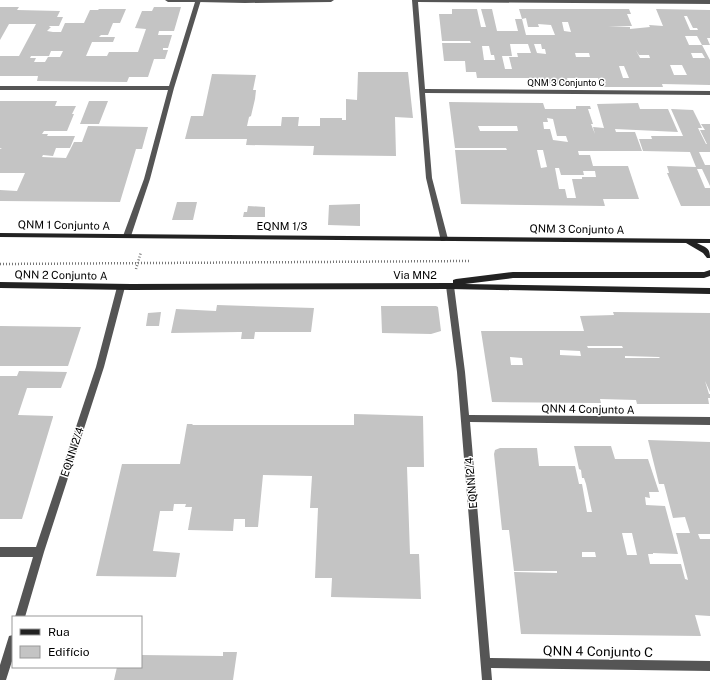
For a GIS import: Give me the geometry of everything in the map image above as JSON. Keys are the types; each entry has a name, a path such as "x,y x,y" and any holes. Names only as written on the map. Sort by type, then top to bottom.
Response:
{"main road":[{"name":"QNM 1 Conjunto A","path":"0,235 127,236"},
{"name":"EQNM 1/3","path":"127,236 444,239"},
{"name":"QNM 3 Conjunto A","path":"444,239 710,241"},
{"path":"686,241 697,246 710,256"},
{"path":"422,286 513,275 704,275 710,273"},
{"name":"QNN 2 Conjunto A","path":"0,285 121,287"},
{"name":"Via MN2","path":"121,287 450,286 710,291"}],"street":[{"path":"168,0 331,0"},
{"path":"127,236 147,179 171,88 198,0"},
{"path":"444,239 429,178 416,0 710,2"},
{"path":"0,88 171,88"},
{"name":"QNM 3 Conjunto C","path":"422,91 710,93"},
{"name":"EQNN 2/4","path":"450,286 461,372 487,680"},
{"name":"EQNN 2/4","path":"20,616 39,552 100,367 121,287"},
{"name":"QNN 4 Conjunto A","path":"465,418 710,421"},
{"path":"0,552 39,552"},
{"path":"1,680 12,643"},
{"name":"QNN 4 Conjunto C","path":"486,663 710,666"}],"path":[{"path":"131,287 145,236"},
{"path":"0,264 472,261"}],"building":[{"path":"0,7 19,7 17,10 60,11 57,17 63,17 59,26 50,26 49,27 51,27 47,31 53,32 61,32 65,23 84,23 90,10 126,9 120,23 113,23 108,35 101,35 99,37 115,37 113,42 92,42 86,56 107,56 109,52 138,52 146,29 135,28 142,11 152,11 154,7 181,7 174,31 159,31 158,35 172,35 168,48 163,48 163,50 168,50 165,59 154,59 148,77 129,77 127,82 37,81 38,76 0,76 0,56 19,56 36,24 9,24 0,40","holes":["51,51 63,51 60,57 48,57 45,62 34,62 36,58 30,58 31,56 49,56"]},
{"path":"452,9 477,9 481,27 486,27 481,9 492,9 497,31 518,31 515,19 522,19 519,9 629,9 631,14 627,14 632,26 608,26 630,27 630,29 650,27 649,25 663,26 656,9 710,10 710,38 707,38 710,45 702,45 710,60 710,85 662,84 663,87 600,87 598,78 567,78 569,84 539,83 537,78 477,78 476,72 466,72 465,61 444,61 442,43 471,43 470,41 442,41 439,14 452,14","holes":["684,16 687,16 693,28 697,28 698,30 690,30","526,18 528,27 539,27 538,24 551,25 555,35 526,35 522,19","562,22 568,22 571,32 564,31","685,36 697,36 702,45 689,45","510,44 528,44 531,53 517,53 518,57 509,57 512,69 505,69 502,56 512,56","534,44 541,44 542,49 545,49 546,54 537,53","482,46 489,46 491,55 494,55 495,60 484,60","636,50 639,55 649,55 650,58 640,58","575,53 589,53 590,57 576,57","691,53 702,53 705,58 693,58","670,65 682,65 687,75 674,75","619,66 624,66 629,78 623,78"]},
{"path":"358,72 408,72 413,118 395,117 396,156 313,155 314,146 246,145 247,139 185,139 191,116 203,116 212,74 256,75 253,90 256,90 255,99 247,126 281,126 282,117 299,117 298,126 320,126 320,118 342,118 342,120 346,120 346,99 357,100"},
{"path":"0,101 57,101 55,106 76,106 67,131 44,131 42,134 48,134 47,136 75,136 70,148 56,148 53,156 43,155 42,157 66,158 74,142 82,142 88,126 148,127 142,149 136,149 120,202 0,201 0,190 17,191 25,173 0,173 0,149 2,148 0,148"},
{"path":"89,101 108,101 99,124 80,124"},
{"path":"449,102 543,103 545,109 576,109 576,106 590,106 591,109 588,109 593,124 591,124 595,134 593,127 604,128 597,104 638,103 640,109 668,109 678,132 615,129 616,132 635,132 642,151 578,151 579,155 590,155 593,166 628,166 639,199 603,199 605,206 461,204 455,150 507,150 506,148 455,148","holes":["547,118 553,119 557,136 566,136 568,142 553,140 550,129 544,129 543,122 548,122","478,126 517,126 518,131 480,131","537,150 543,150 547,167 541,168","555,168 559,168 561,175 584,175 583,171 595,171 596,177 572,179 576,198 567,198 565,189 559,189"]},
{"path":"671,109 693,110 702,128 698,128 706,144 700,130 705,130 701,124 710,124 710,152 699,152 705,165 710,165 710,186 702,169 697,169 705,188 710,188 710,206 681,206 667,173 669,173 667,166 696,167 690,152 643,151 639,139 652,139 651,136 683,136"},
{"path":"177,202 197,202 193,220 172,220"},
{"path":"360,204 360,226 328,225 329,205"},
{"path":"248,206 265,207 265,217 243,217 244,212 247,212"},
{"path":"217,305 314,308 311,332 255,332 254,339 241,339 242,332 171,333 176,309 216,311"},
{"path":"381,306 436,306 438,307 441,331 431,334 382,333"},
{"path":"161,312 159,326 146,326 148,313"},
{"path":"613,312 710,313 710,392 705,381 710,394 710,398 708,398 709,404 637,404 636,400 600,399 601,403 492,402 481,331 584,331 580,316 614,315","holes":["587,346 622,346 623,348 588,348","560,350 580,351 581,356 560,355","625,356 660,358 625,358","510,357 522,358 523,365 511,365"]},
{"path":"0,326 81,327 68,366 0,366"},
{"path":"19,371 67,372 61,388 27,388 18,415 53,417 22,519 0,519 0,376 17,376"},
{"path":"354,414 423,416 424,467 407,467 410,554 419,554 421,599 331,597 332,578 315,578 318,508 310,508 312,476 263,475 258,527 245,527 245,519 234,519 233,531 188,530 192,507 185,507 186,504 174,504 173,511 160,511 153,551 180,553 176,577 96,576 122,464 180,464 187,424 354,425"},
{"path":"648,440 710,442 710,534 698,534 700,539 710,539 710,616 695,615 701,636 521,634 514,572 557,573 557,571 514,571 509,530 502,530 494,454 495,450 500,448 537,448 539,466 575,466 579,484 582,484 587,512 592,512 586,484 584,478 582,478 581,470 579,469 574,446 611,446 615,459 648,459 659,492 649,492 650,498 645,497 646,505 665,506 678,554 648,554 650,564 681,564 685,579 688,580 676,533 690,533 685,517 673,518 664,484 659,484","holes":["622,533 632,533 637,555 627,555","582,552 595,552 596,557 582,557"]},
{"path":"223,652 237,652 233,680 114,680 117,668 142,668 142,655 223,656"}]}
